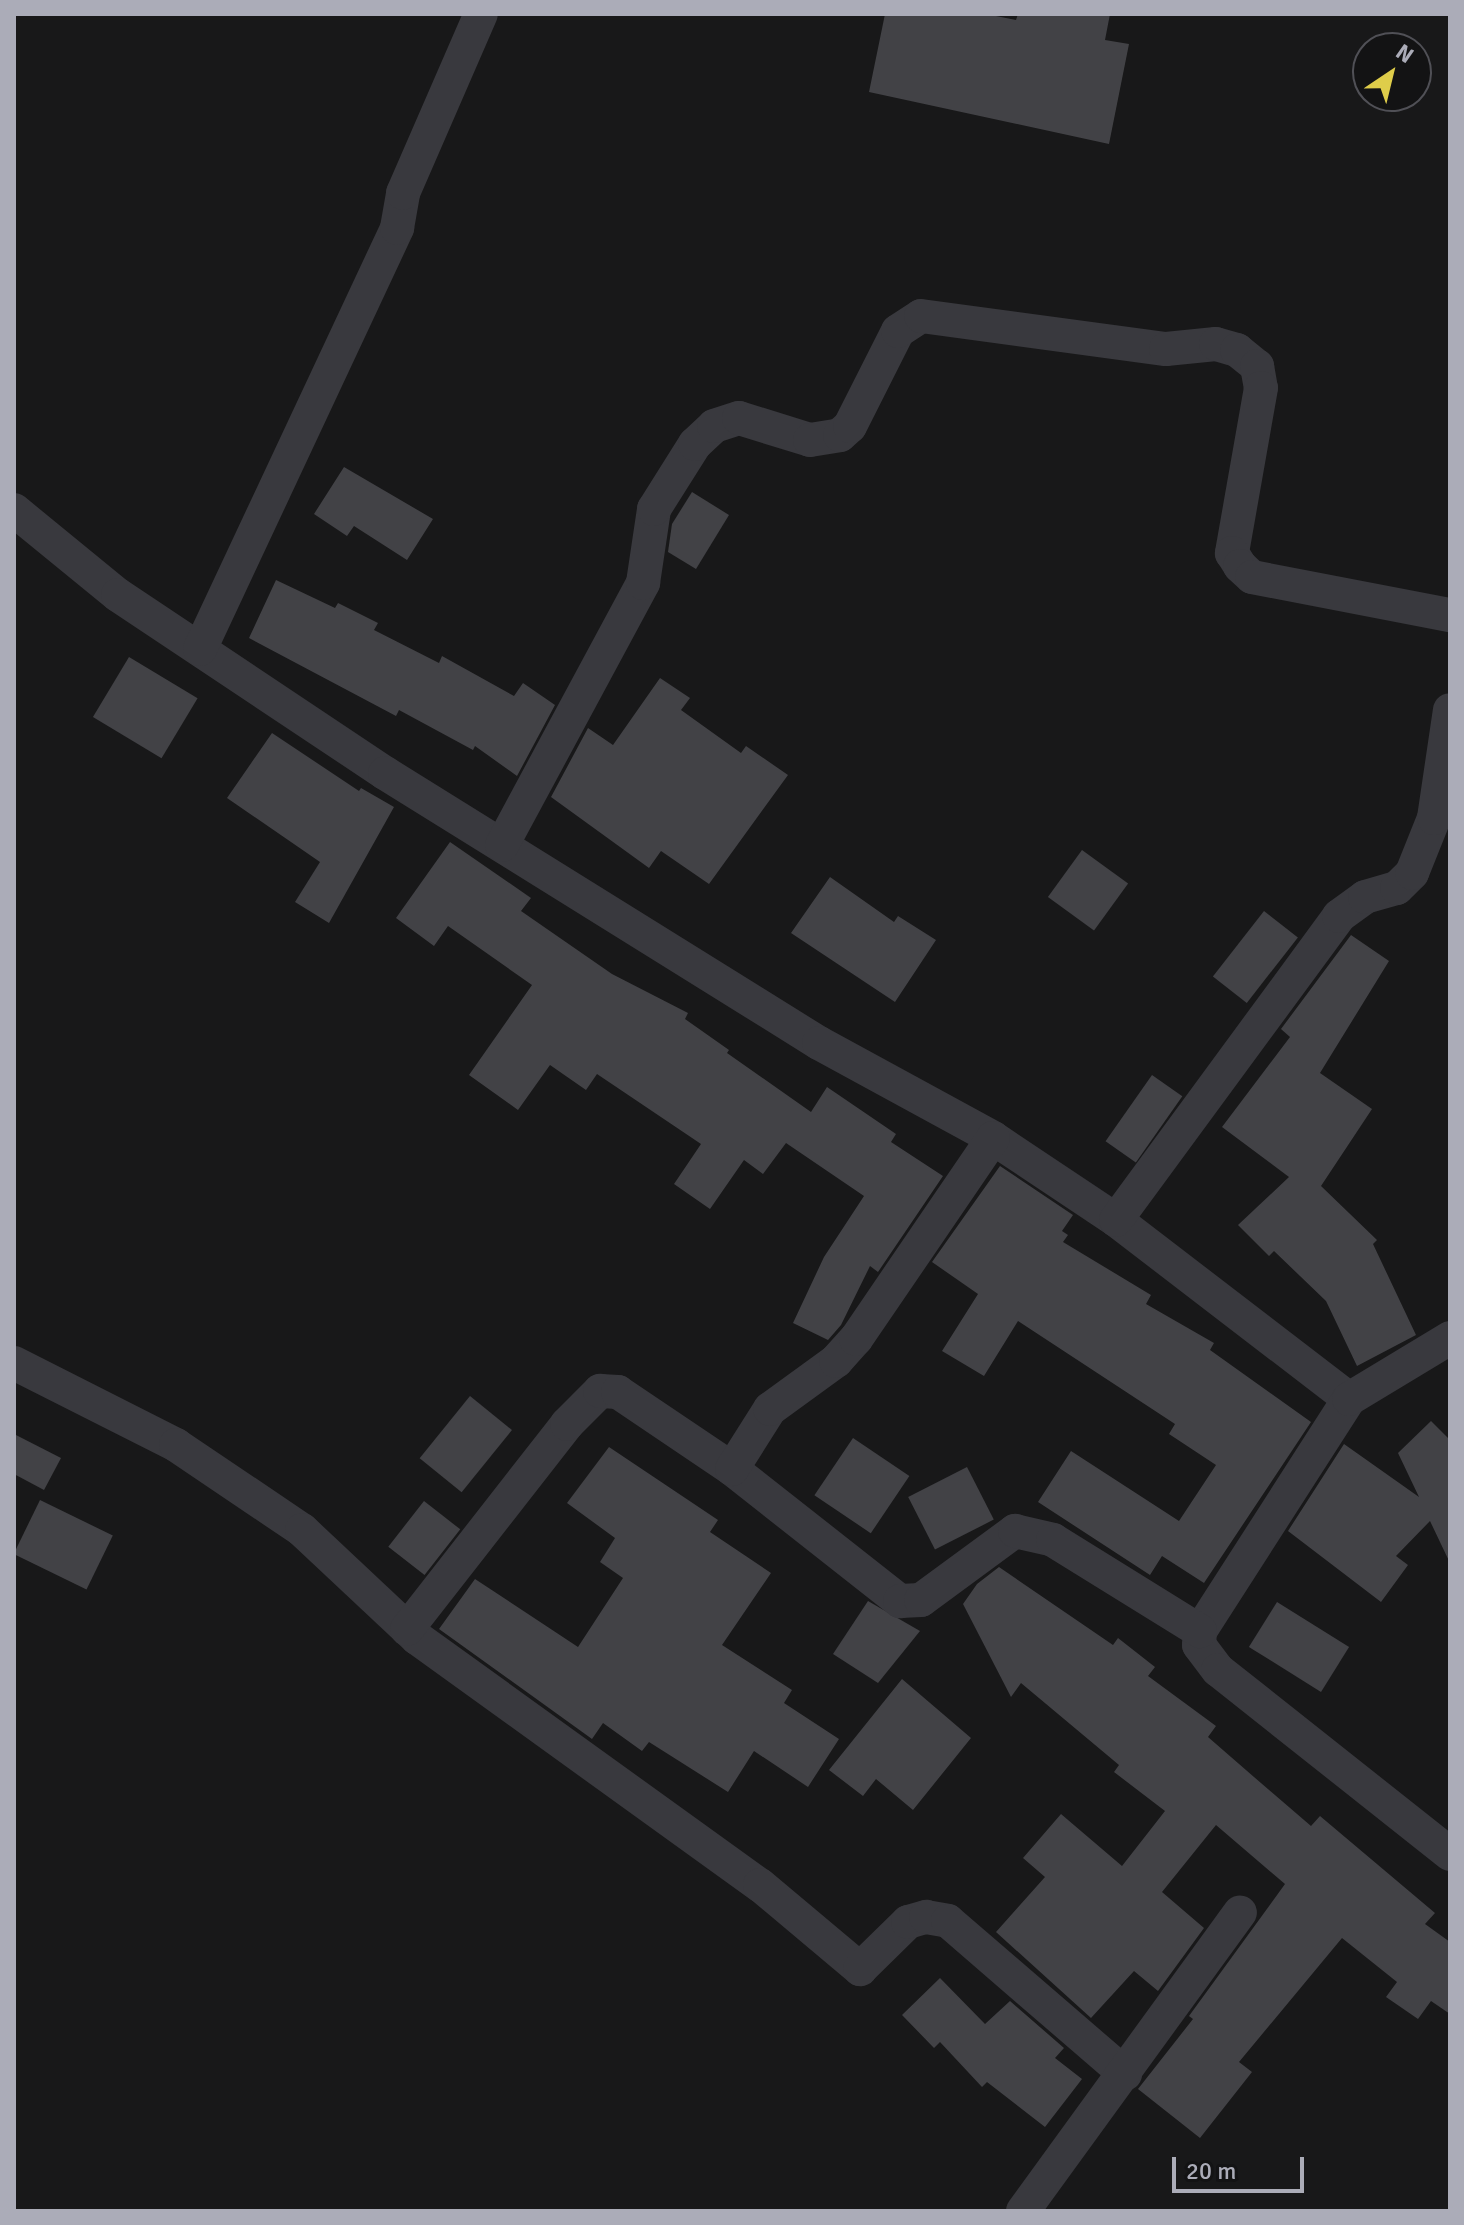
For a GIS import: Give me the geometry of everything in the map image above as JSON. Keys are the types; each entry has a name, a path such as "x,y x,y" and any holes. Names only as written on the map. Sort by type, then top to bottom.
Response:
{"street":[{"path":"200,649 397,228 403,193 481,14"},
{"path":"502,845 643,583 654,509 695,444 714,426 739,418 810,440 840,435 850,426 898,331 921,316 1166,349 1216,344 1237,350 1257,366 1261,388 1232,553 1240,566 1252,577 1450,615"},
{"path":"14,510 118,595 502,845 819,1043 993,1138 1116,1220 1349,1399"},
{"path":"1116,1220 1339,916 1365,897 1397,888 1412,873 1434,818 1450,710"},
{"path":"732,1469 770,1409 836,1361 856,1339 993,1138"},
{"path":"1450,1338 1349,1399 1200,1631 1201,1651 1218,1670 1450,1854"},
{"path":"14,1363 98,1402 242,1488 302,1530 407,1629 760,1885 860,1969 916,1918 948,1921 1125,2074"},
{"path":"407,1629 567,1424 600,1391 618,1392 732,1469 900,1601 915,1603 1015,1531 1053,1540 1200,1631"},
{"path":"1023,2211 1240,1912"}],"building":[{"path":"885,14 986,14 1016,20 1018,14 1110,14 1105,40 1129,44 1109,144 869,92"},
{"path":"344,467 433,519 407,560 354,526 347,536 314,514"},
{"path":"692,492 729,515 696,569 668,552 672,524"},
{"path":"276,580 335,608 338,603 378,623 374,630 439,663 442,656 514,696 523,683 555,705 517,776 475,746 473,750 399,710 396,716 249,638"},
{"path":"129,657 198,698 162,758 93,717"},
{"path":"660,678 690,698 681,710 741,753 746,746 788,775 709,884 661,851 649,868 551,797 588,728 613,745"},
{"path":"272,733 359,791 361,788 394,807 329,923 295,902 320,862 227,798"},
{"path":"450,842 531,898 521,911 612,974 688,1013 685,1019 729,1050 727,1053 811,1112 827,1087 896,1134 891,1142 943,1176 878,1272 870,1266 841,1325 828,1340 793,1323 824,1257 864,1196 786,1143 763,1174 744,1160 710,1209 674,1184 701,1144 597,1074 586,1090 550,1065 518,1110 469,1075 532,985 448,926 434,946 396,918"},
{"path":"1082,850 1128,884 1094,930 1048,897"},
{"path":"830,877 894,922 898,916 936,940 895,1002 791,933"},
{"path":"1264,911 1298,937 1247,1003 1213,976"},
{"path":"1351,935 1389,961 1320,1073 1372,1109 1321,1186 1377,1240 1373,1244 1416,1335 1357,1366 1326,1301 1274,1251 1269,1256 1238,1225 1289,1177 1222,1127 1290,1037 1281,1029"},
{"path":"1152,1075 1182,1096 1136,1163 1106,1141"},
{"path":"1000,1166 1073,1215 1062,1231 1068,1235 1063,1242 1151,1295 1146,1304 1214,1343 1210,1350 1311,1422 1204,1583 1162,1556 1150,1575 1038,1502 1071,1451 1179,1521 1216,1465 1169,1434 1175,1424 1018,1321 984,1376 942,1351 978,1294 932,1262"},
{"path":"470,1396 512,1430 462,1492 420,1458"},
{"path":"1431,1421 1450,1440 1450,1563 1430,1521 1396,1556 1408,1565 1381,1602 1288,1531 1344,1444 1419,1497 1398,1453"},
{"path":"14,1434 61,1458 44,1490 14,1474"},
{"path":"853,1438 909,1476 871,1533 814,1495"},
{"path":"609,1447 718,1520 710,1532 771,1573 722,1645 792,1690 784,1703 839,1739 808,1787 754,1751 728,1792 649,1742 642,1751 603,1723 592,1739 439,1629 475,1579 578,1647 623,1578 600,1562 615,1538 567,1503"},
{"path":"967,1467 994,1520 935,1550 908,1497"},
{"path":"40,1500 113,1536 87,1589 14,1554"},
{"path":"424,1501 460,1529 425,1575 388,1547"},
{"path":"999,1567 1113,1645 1118,1638 1155,1667 1148,1676 1216,1726 1208,1737 1311,1826 1320,1816 1435,1913 1425,1924 1450,1942 1450,2014 1431,2001 1418,2019 1386,1997 1397,1982 1342,1938 1239,2062 1252,2072 1200,2138 1138,2089 1193,2019 1189,2016 1285,1884 1216,1825 1162,1892 1204,1928 1158,1991 1134,1971 1091,2018 996,1932 1045,1877 1023,1858 1061,1814 1122,1866 1165,1811 1114,1772 1119,1765 1021,1683 1011,1697 963,1604 977,1584"},
{"path":"868,1601 920,1631 878,1683 833,1654"},
{"path":"1277,1602 1349,1647 1321,1692 1249,1647"},
{"path":"902,1679 971,1738 913,1810 876,1779 863,1796 829,1770"},
{"path":"940,1978 985,2024 1010,2001 1064,2048 1055,2058 1082,2079 1045,2127 987,2082 982,2087 940,2042 934,2048 902,2015"}]}
